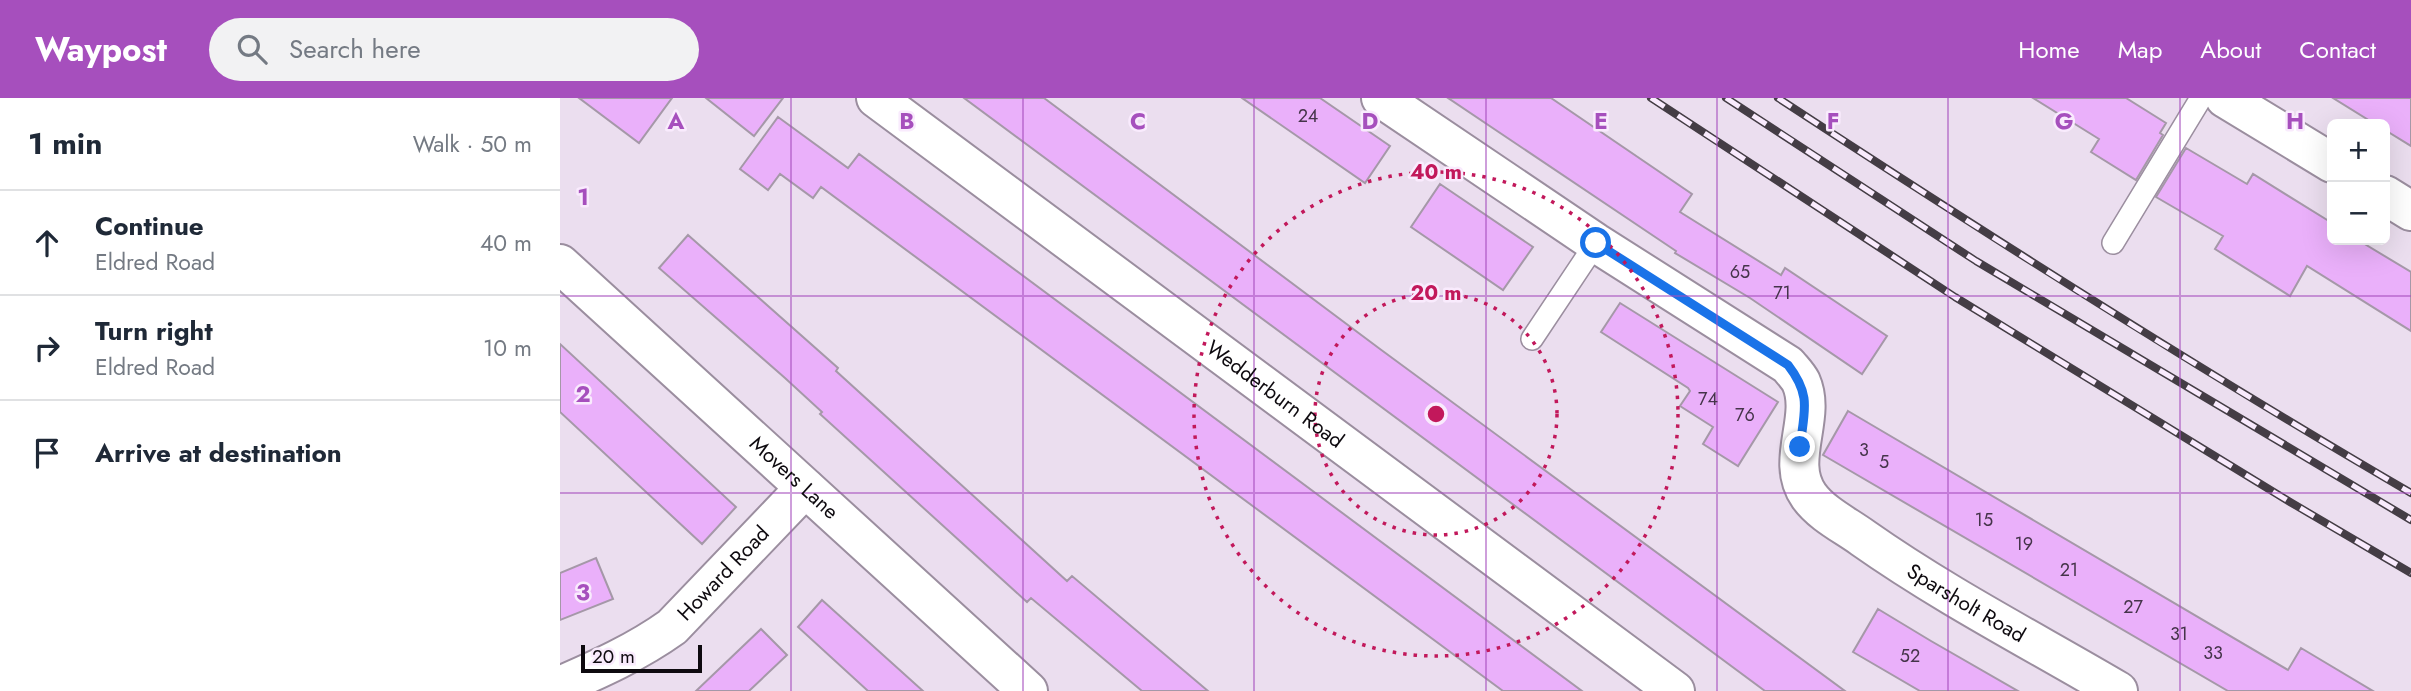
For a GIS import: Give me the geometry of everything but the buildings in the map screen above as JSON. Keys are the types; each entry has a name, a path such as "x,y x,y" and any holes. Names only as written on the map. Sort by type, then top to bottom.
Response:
{"street":[{"name":"Wedderburn Road","path":"876,98 1675,691"},
{"path":"1381,98 1596,243"},
{"path":"2225,98 2327,160"},
{"path":"2390,198 2411,211"},
{"name":"Sparsholt Road","path":"1596,243 1788,365 1800,381 1805,399 1800,477 1808,494 1820,508 1895,560 2118,691"},
{"name":"Movers Lane","path":"560,264 1028,691"},
{"name":"Howard Road","path":"560,686 648,644 672,627 805,488"}],"lane":[{"path":"2113,243 2202,98"},
{"path":"1532,339 1596,243"}],"railway":[{"path":"1651,98 1955,297 2411,573"},
{"path":"1726,98 1976,261 2411,520"},
{"path":"1778,98 2092,300 2411,493"}],"route":[{"path":"1596,243 1788,365 1800,381 1805,399 1800,447"}]}
